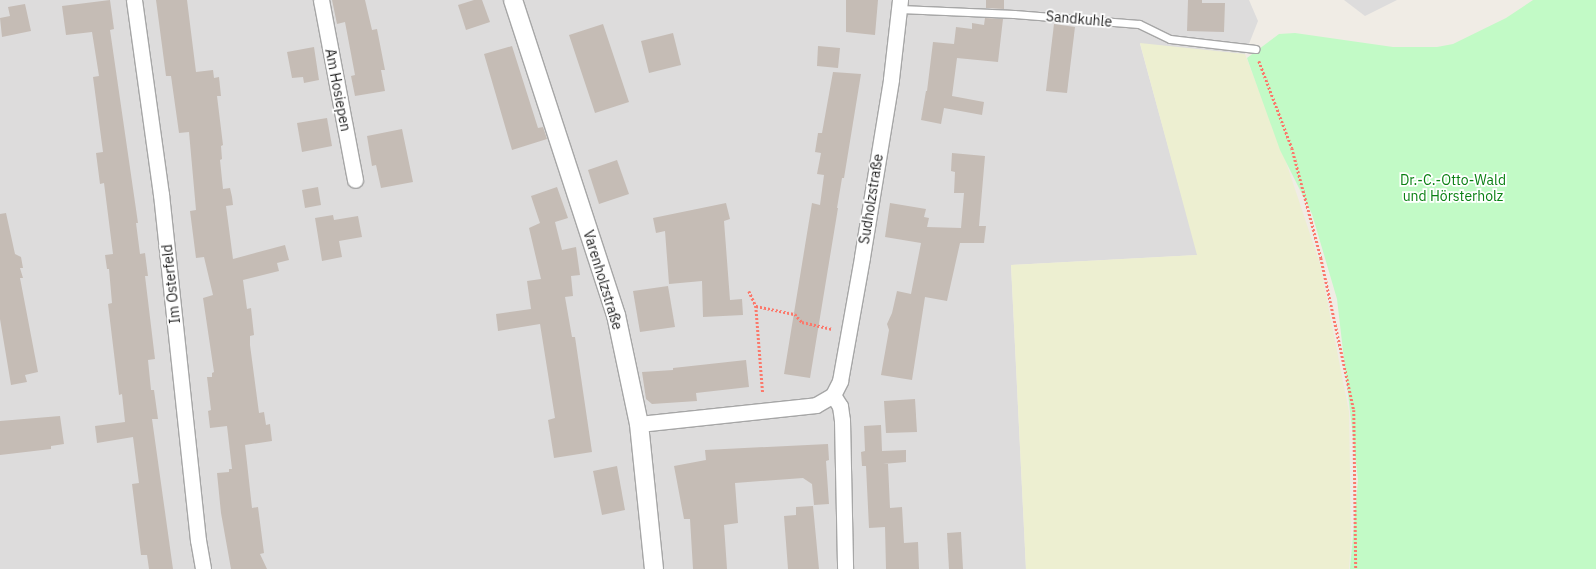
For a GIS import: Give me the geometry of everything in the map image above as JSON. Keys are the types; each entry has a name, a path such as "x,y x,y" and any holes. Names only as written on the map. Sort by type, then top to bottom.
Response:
{"street":[{"name":"Im Osterfeld","path":"134,0 161,194 197,532 203,569"},
{"name":"Am Hosiepen","path":"321,0 355,180"},
{"name":"Varenholzstraße","path":"513,0 616,315 639,424 654,569"},
{"name":"Sudholzstraße","path":"832,395 840,382 890,87 900,4"},
{"path":"639,424 816,405 832,395 840,406 842,420 845,569"}],"lane":[{"name":"Sandkuhle","path":"900,4 1140,24 1170,39 1255,49"}],"path":[{"path":"1255,49 1292,148 1321,258 1354,410 1356,569"},
{"path":"749,291 756,306 764,411"},
{"path":"756,306 795,314 802,322 848,334"}],"shaded area":[{"path":"0,0 1249,0 1258,21 1245,54 1140,44 1198,255 1011,265 1026,569 0,569"},
{"path":"1344,0 1397,0 1365,16"}],"green space":[{"name":"Dr.-C.-Otto-Wald und Hörsterholz","path":"1533,0 1596,0 1596,569 1350,569 1358,480 1337,299 1312,214 1280,150 1247,58 1279,34 1295,33 1393,47 1437,47 1453,44 1506,18"},
{"path":"1140,43 1245,54 1283,153 1320,264 1349,412 1351,538 1349,569 1026,569 1011,265 1197,255"}],"building":[{"path":"110,0 114,29 110,30 138,223 136,223 140,254 145,253 148,276 145,276 155,359 148,360 151,390 154,390 158,419 152,419 173,569 149,569 147,555 141,555 132,484 139,483 133,437 97,443 95,426 125,422 122,394 119,395 108,304 112,303 109,269 107,269 105,255 113,254 104,183 100,184 96,153 103,152 93,77 99,76 92,32 66,35 62,6"},
{"path":"156,0 187,0 196,72 213,70 214,78 219,77 221,96 217,96 223,145 221,146 222,159 220,160 223,189 230,188 232,197 233,205 226,206 233,259 285,245 289,260 277,263 279,271 243,280 247,309 251,308 254,335 250,336 250,345 259,413 264,412 266,425 270,424 272,441 245,445 252,508 258,507 264,553 260,554 267,569 231,569 221,513 217,473 229,472 229,469 232,469 227,426 210,428 208,411 211,410 207,377 212,377 212,373 214,372 203,298 213,295 204,257 196,258 190,211 196,210 189,132 179,133 171,76 166,76"},
{"path":"332,0 365,0 372,30 377,29 385,70 381,70 385,91 355,96 351,76 355,75 345,22 337,24"},
{"path":"474,0 482,0 490,22 466,30 458,5"},
{"path":"846,0 878,0 875,35 846,32"},
{"path":"986,0 1004,0 1004,9 986,8"},
{"path":"1188,0 1202,0 1202,3 1225,3 1224,32 1187,31"},
{"path":"25,4 31,31 2,37 0,18 10,16 8,7"},
{"path":"985,18 1003,19 998,62 957,58 952,96 984,102 982,115 944,108 941,124 921,120 927,91 933,42 954,44 956,27 972,29 972,23 984,25"},
{"path":"603,24 629,102 595,113 569,35"},
{"path":"1054,24 1075,27 1067,93 1046,91"},
{"path":"673,33 681,65 649,73 641,41"},
{"path":"512,46 538,128 543,127 547,139 512,150 484,54"},
{"path":"818,46 840,48 838,68 817,66"},
{"path":"314,47 319,80 304,83 303,77 292,78 287,52"},
{"path":"833,72 861,74 844,178 842,178 810,378 784,374 812,203 820,205 824,175 817,174 821,153 815,152 818,133 822,133"},
{"path":"327,118 332,146 302,152 297,123"},
{"path":"402,129 413,182 381,188 376,165 372,166 367,136"},
{"path":"952,153 985,156 979,226 986,226 984,243 960,243 947,301 925,297 912,380 881,375 889,330 887,324 892,313 897,291 911,294 921,243 885,237 890,203 926,209 924,217 929,218 927,227 961,228 964,193 954,193 955,172 951,171"},
{"path":"617,160 629,194 599,204 588,170"},
{"path":"318,187 321,205 305,208 302,190"},
{"path":"557,187 568,218 555,222 562,250 576,247 580,275 571,276 573,296 565,297 572,337 575,337 592,452 554,458 548,420 555,418 540,324 498,331 496,314 531,309 527,281 541,279 529,228 540,223 531,196"},
{"path":"726,203 730,219 724,221 730,300 742,299 743,315 703,317 702,281 669,284 665,231 656,233 653,218"},
{"path":"6,213 15,254 21,257 23,268 20,268 23,278 20,278 38,372 25,375 27,382 11,385 0,319 0,214"},
{"path":"333,215 334,220 358,216 362,237 339,241 342,257 322,261 315,218"},
{"path":"668,286 675,327 640,332 633,291"},
{"path":"746,360 749,387 696,393 697,401 652,404 646,399 642,372 673,370 673,368"},
{"path":"915,399 917,432 886,433 884,401"},
{"path":"60,416 64,444 51,446 51,449 0,455 0,421"},
{"path":"881,425 882,451 906,450 906,462 883,464 888,464 890,508 902,507 904,543 918,542 919,569 886,569 885,527 869,528 866,466 862,466 861,452 865,451 864,426"},
{"path":"828,444 829,460 826,461 829,504 814,505 812,484 803,478 735,483 738,523 724,525 727,569 693,569 690,519 684,519 674,466 706,460 705,450"},
{"path":"617,466 625,510 602,515 593,471"},
{"path":"813,506 819,569 788,569 784,516 796,515 796,507"},
{"path":"961,532 963,569 949,569 947,533"}]}
